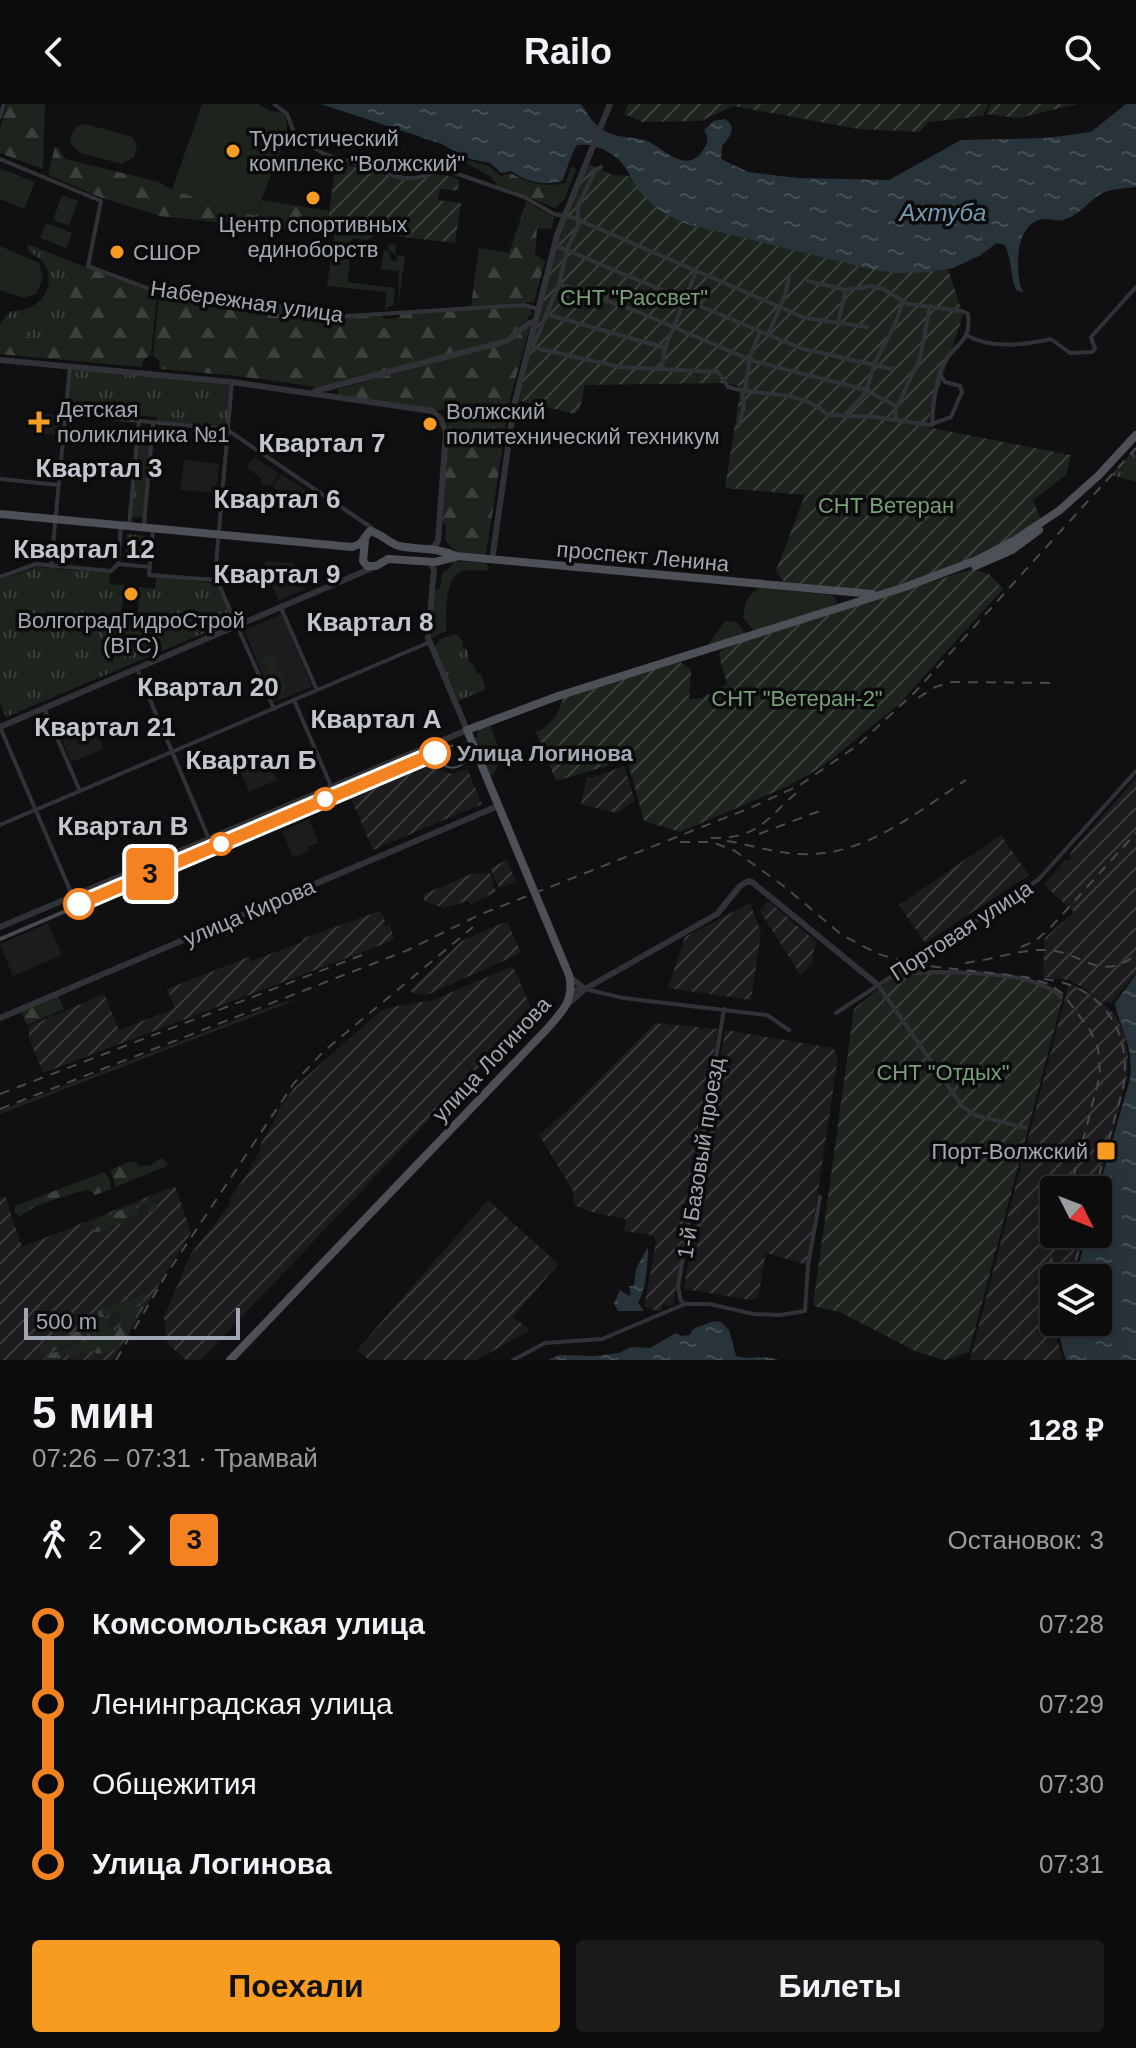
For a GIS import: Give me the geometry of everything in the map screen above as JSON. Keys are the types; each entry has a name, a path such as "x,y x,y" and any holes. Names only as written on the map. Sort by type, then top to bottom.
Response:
{"main road":[{"path":"467,730 555,697 832,610 850,598 885,593 945,573 1006,549 1069,502 1136,435"},
{"path":"0,514 352,547 365,562"},
{"path":"365,562 388,559 389,541 369,532"},
{"path":"352,547 369,532"},
{"path":"365,562 369,532"},
{"name":"проспект Ленина","path":"389,541 456,556 800,589 850,598"},
{"name":"проспект Ленина","path":"388,559 428,562 456,556"},
{"path":"830,593 838,602 832,610"},
{"name":"улица Логинова","path":"230,1360 566,1006 572,991 569,975 467,730"}],"street":[{"path":"0,117 4,104"},
{"path":"274,104 287,114 295,135 329,156 403,178 446,170 524,197 809,319 867,327"},
{"path":"492,560 506,454 534,322 564,216 610,104"},
{"name":"Набережная улица","path":"0,159 101,201 88,266 147,289 234,304 296,307 332,317 524,305 538,309"},
{"path":"530,347 559,284 578,226 578,206 595,171 601,167"},
{"path":"554,245 810,351 892,369"},
{"path":"662,368 665,348 696,272"},
{"path":"768,335 789,278"},
{"path":"808,281 846,290 870,286 883,289 903,302 966,313 969,322 966,335 945,360 940,375 932,425"},
{"path":"559,284 750,360 867,390 897,407"},
{"path":"966,335 972,339 1009,344 1051,339 1070,353 1092,352 1095,349 1091,337 1136,287"},
{"path":"838,322 846,290"},
{"path":"845,415 867,390 874,364 895,325 903,302"},
{"path":"895,420 897,407 920,358 930,306"},
{"path":"546,314 665,348"},
{"path":"311,392 507,341 534,322"},
{"path":"739,424 750,360 760,332"},
{"path":"530,347 592,362 718,372 725,385 816,404 828,415 895,420 924,426 943,422 954,414 962,392 960,386 945,382 940,375"},
{"path":"0,360 232,382 432,411 441,419 446,432 438,541 429,548"},
{"path":"51,566 70,366"},
{"path":"232,382 214,560 216,580 274,709"},
{"path":"337,386 333,390 337,397"},
{"path":"65,414 223,428 369,532"},
{"path":"0,577 36,564 111,571 118,564 139,421"},
{"path":"153,422 149,575 216,580"},
{"path":"0,479 59,485"},
{"path":"433,584 439,568 456,556 442,546 438,528"},
{"path":"73,897 0,727 360,573 365,562"},
{"name":"улица Логинова","path":"428,562 434,570 428,634 467,730"},
{"path":"118,564 150,567"},
{"path":"798,579 800,589"},
{"path":"281,608 317,690"},
{"path":"0,825 430,642"},
{"path":"137,669 209,839"},
{"path":"294,700 331,787"},
{"path":"44,708 80,791"},
{"path":"0,927 467,730"},
{"name":"Портовая улица","path":"572,991 585,989 717,914 748,881 878,985 1041,877 1136,771"},
{"name":"улица Кирова","path":"0,1018 498,806"},
{"path":"900,971 978,972 1009,977 1041,984 1061,997"},
{"path":"569,975 574,983 585,989 623,998 767,1015 789,1030"},
{"path":"836,1013 878,985 962,1106 974,1115 1026,1128"},
{"path":"566,1006 585,989"},
{"name":"1-й Базовый проезд","path":"685,1304 681,1301 678,1287 724,1009"},
{"path":"513,1360 545,1343 602,1339 685,1304 709,1304 754,1314 780,1315 805,1311 808,1266 820,1197"}],"shaded area":[{"path":"36,413 61,415 59,435 34,433"},
{"path":"254,457 279,473 271,486 261,485 262,479 246,467"},
{"path":"184,460 219,464 216,493 180,490"},
{"path":"281,474 318,498 310,510 272,487"},
{"path":"265,561 294,563 305,589 279,601"},
{"path":"282,614 312,687 274,702 244,630"},
{"path":"92,721 104,749 71,762 60,734"},
{"path":"267,756 277,780 249,792 239,768"},
{"path":"425,765 452,774 467,768 482,804 373,850 350,797"},
{"path":"624,766 635,801 616,813 581,804 587,777"},
{"path":"1136,778 1136,974 1111,1003 1101,1001 1116,1016 1125,1036 1127,1078 1101,1176 1040,1176 1040,1248 1081,1248 1077,1264 1040,1264 1040,1336 1056,1336 1063,1360 968,1360 1069,983 1099,998 1070,980 1043,977 1045,938 1074,912 1044,885 1065,860 1070,859 1071,852"},
{"path":"309,819 319,843 293,858 282,831"},
{"path":"1001,835 1029,875 925,943 899,905"},
{"path":"507,860 516,882 499,888 490,868"},
{"path":"490,873 496,892 471,904 468,901 444,908 425,902 422,895 471,874"},
{"path":"768,901 818,943 812,963 801,976 760,911"},
{"path":"750,903 761,933 751,1000 668,988 685,937"},
{"path":"380,911 385,920 384,926 390,925 394,940 43,1073 29,1038 29,1026 104,994 119,1030 175,1008 167,989 249,957 251,961"},
{"path":"507,921 521,953 427,995 412,993 410,990 462,941"},
{"path":"48,923 62,955 13,976 0,944"},
{"path":"513,966 532,1010 475,1071 456,1055 474,1072 201,1360 186,1360 167,1343 164,1317 190,1255 231,1203 229,1200 252,1167 279,1109 295,1087 379,1012 433,1000"},
{"path":"655,1023 718,1029 673,1306 662,1305 661,1312 644,1307 656,1242 653,1235 624,1231 626,1219 594,1213 574,1205 573,1191 539,1135"},
{"path":"725,1030 833,1048 838,1057 807,1265 766,1253 758,1297 752,1300 684,1289"},
{"path":"175,1186 191,1232 113,1360 0,1360 0,1198 5,1196 22,1247"},
{"path":"488,1200 558,1264 513,1317 530,1330 477,1360 369,1360 357,1350"}],"green space":[{"path":"7,104 45,104 43,169 0,153 0,129"},
{"name":"Туристический комплекс \"Волжский\"","path":"202,104 259,104 270,111 284,113 286,137 255,216 172,190"},
{"path":"628,104 989,104 983,116 929,122 919,132 858,129 733,106 701,121 642,122 624,114"},
{"path":"991,104 1078,104 1019,118 986,114"},
{"path":"86,124 132,137 137,145 134,157 122,164 80,153 71,144 71,136 76,128"},
{"path":"55,147 65,159 159,182 172,190 255,216 262,200 329,211 327,227 335,229 334,235 160,216 102,198 48,175"},
{"path":"467,160 489,166 501,176 510,173 543,185 565,183 572,166 576,170 564,200 555,208 497,185 491,177 466,163"},
{"path":"336,162 406,180 437,175 459,179 458,191 440,189 438,200 461,203 455,243 327,228"},
{"name":"СНТ \"Рассвет\"","path":"589,164 612,175 632,176 642,194 679,221 884,271 948,269 963,315 926,427 1071,455 1066,475 1033,500 1041,520 1003,544 949,569 877,592 784,582 776,571 805,495 725,488 741,387 726,383 585,385 580,408 575,414 517,400 552,255"},
{"path":"0,168 35,182 24,209 0,199"},
{"path":"62,195 78,201 69,226 53,220"},
{"path":"526,202 554,217 551,229 537,228 535,254 545,261 534,302 471,306 479,248 509,253"},
{"path":"46,223 72,233 66,248 40,238"},
{"path":"335,229 378,234 367,240 353,238 347,282 395,288 393,306 387,307 385,312 386,292 327,286"},
{"path":"27,244 73,262 66,349 0,328 11,311 34,305 47,288 47,268 29,252"},
{"path":"389,244 396,245 395,255 405,256 398,306 399,271 381,269 384,250 388,251 392,261 397,261 388,249"},
{"path":"0,246 39,263 43,279 36,294 23,298 0,290"},
{"path":"73,262 157,293 151,355 144,359 142,367 0,354 0,328 66,349"},
{"path":"159,294 295,308 329,318 381,316 385,319 398,318 401,314 523,307 528,307 533,313 508,338 323,388 160,369 159,361 153,355"},
{"path":"530,326 510,399 486,555 456,552 445,540 446,524 441,523 449,430 447,422 451,414 443,409 435,411 338,395 338,389 507,343"},
{"path":"71,368 229,383 227,425 158,421 157,417 136,415 135,419 67,413"},
{"path":"140,426 151,427 143,518 132,517"},
{"path":"1136,448 1136,482 1111,475"},
{"path":"127,534 146,536 144,562 125,561"},
{"path":"453,561 485,563 489,567 487,571 467,571 455,576 447,598 446,631 432,638 434,591 440,588 442,573 450,568"},
{"path":"37,567 110,573 109,584 124,585 122,612 138,613 139,587 155,589 156,577 217,583 233,621 6,717 0,704 0,580"},
{"name":"СНТ \"Ветеран-2\"","path":"972,569 989,574 1003,589 898,705 822,767 786,787 680,832 644,821 627,760 556,781 536,732 554,718 563,697 679,661 691,670 689,699 702,698 727,684 719,656 720,651 729,646"},
{"path":"760,588 832,595 837,601 832,607 754,631 743,618 749,597"},
{"path":"725,621 737,622 745,634 708,645"},
{"path":"456,634 468,651 469,662 474,665 477,674 481,674 486,689 458,701 434,647 441,639"},
{"path":"267,654 273,656 287,688 282,694 275,692 262,660"},
{"path":"490,724 498,746 503,748 493,775 488,775 475,739 479,729"},
{"name":"СНТ \"Отдых\"","path":"901,970 1005,975 1064,993 969,1352 945,1360 917,1352 840,1312 813,1306 854,1009"},
{"path":"58,997 64,1009 27,1025 21,1012"},
{"path":"296,1000 0,1114 0,1111 12,1106 277,1004"},
{"path":"162,1158 168,1164 166,1166 116,1187 110,1170 129,1162 139,1166 150,1165"},
{"path":"104,1172 110,1180 111,1189 95,1195 88,1190 62,1197 20,1217 14,1211 15,1206"},
{"path":"148,1199 156,1203 157,1207 152,1212 149,1211 149,1203 135,1206 138,1216 130,1216 125,1223 95,1232 93,1224 96,1220"},
{"path":"147,1294 143,1302 130,1308 145,1305 117,1349 98,1354 91,1350 88,1354 82,1352 72,1357 65,1354 60,1360 44,1360 48,1355 91,1338 90,1334 40,1355 41,1348 47,1342 105,1318 110,1326 115,1326 113,1333 117,1332 122,1319 119,1314 127,1310 103,1317 99,1317 98,1312"}],"water":[{"name":"Ахтуба","path":"321,104 581,104 594,123 605,131 647,141 684,161 698,156 705,147 708,139 704,130 714,121 725,119 732,129 722,146 721,159 748,172 798,178 889,180 961,140 1047,138 1091,132 1126,104 1136,104 1136,187 1105,192 1063,220 1042,219 1031,224 1021,241 1019,252 1018,274 1023,292 1016,290 1005,245 997,243 979,256 953,268 898,273 875,270 687,224 653,205 618,159 596,147 577,145 562,181 535,182 511,171 501,173 490,163 466,158 442,144"},
{"path":"1136,975 1136,1360 1066,1360 1059,1336 1112,1336 1112,1264 1079,1264 1083,1248 1112,1248 1112,1176 1102,1176 1131,1067 1129,1047 1115,1003"},
{"path":"648,1247 645,1283 638,1303 644,1311 618,1311 614,1303 620,1290 629,1296 631,1294 629,1286 634,1286 636,1269"},
{"path":"714,1321 721,1322 729,1330 736,1356 779,1360 548,1360 560,1355 594,1356 619,1353 631,1347 650,1348 676,1333 690,1335 693,1329"}],"tram line":[{"path":"0,938 451,746 458,745 466,752 465,762 456,767 445,766 433,758 419,761 0,940"},
{"name":"3","path":"79,904 435,753"}],"railway":[{"path":"0,1109 408,950 479,915 750,808 800,785 858,745 915,692 1136,448"},
{"path":"918,698 935,687 952,682 1058,683"},
{"path":"727,841 800,854 846,848 868,841 908,819 966,780"},
{"path":"711,838 741,835 752,830 799,791"},
{"path":"759,834 822,810"},
{"path":"1021,947 1035,941 1050,928 1136,833"},
{"path":"680,842 712,842 735,851 785,887 842,935 878,954 919,965 1026,977 1049,984 1063,994 1090,1030 1098,1048 1100,1075 1074,1176"},
{"path":"116,1360 166,1275 294,1083 323,1052 473,927"},
{"path":"965,963 1040,950 1055,951 1110,967 1136,955"},
{"path":"0,1094 362,955"},
{"path":"1044,979 1064,983 1097,1001 1118,1030 1125,1067 1123,1088 1099,1176"},
{"path":"1050,1264 1054,1248"},
{"path":"1075,1264 1079,1248"}],"place":[{"name":"Туристический комплекс \"Волжский\"","path":"233,151"},
{"name":"Центр спортивных единоборств","path":"313,198"},
{"name":"СШОР","path":"117,252"},
{"name":"Детская поликлиника №1","path":"39,422"},
{"name":"Волжский политехнический техникум","path":"430,424"},
{"name":"ВолгоградГидроСтрой (ВГС)","path":"131,594"},
{"name":"Улица Логинова","path":"435,753"},
{"name":"Порт-Волжский","path":"1106,1151"}],"district":[{"name":"Квартал 7","path":"322,443"},
{"name":"Квартал 3","path":"99,468"},
{"name":"Квартал 6","path":"277,499"},
{"name":"Квартал 12","path":"84,549"},
{"name":"Квартал 9","path":"277,574"},
{"name":"Квартал 8","path":"370,622"},
{"name":"Квартал 20","path":"208,687"},
{"name":"Квартал А","path":"376,719"},
{"name":"Квартал 21","path":"105,727"},
{"name":"Квартал Б","path":"251,760"},
{"name":"Квартал В","path":"123,826"}],"park label":[{"name":"СНТ Ветеран","path":"886,505"}]}
